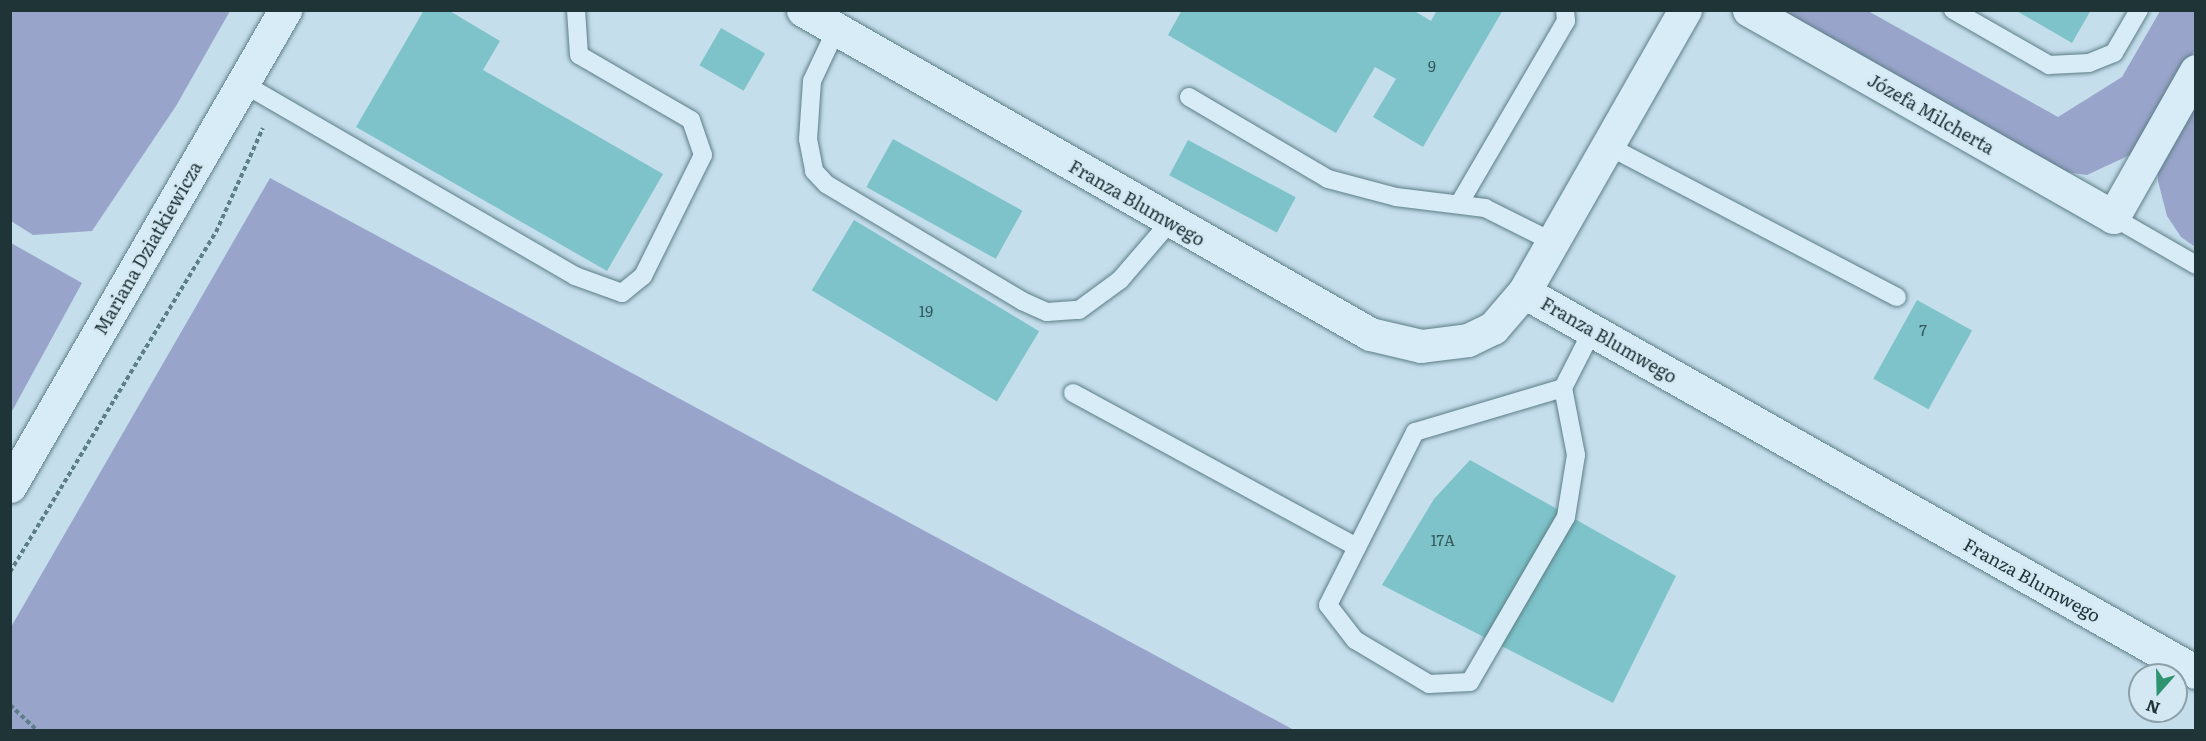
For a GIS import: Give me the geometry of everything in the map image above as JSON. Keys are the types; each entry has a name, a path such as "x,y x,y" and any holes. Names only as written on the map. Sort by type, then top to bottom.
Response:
{"street":[{"name":"Mariana Dziatkiewicza","path":"10,486 285,10"},
{"name":"Franza Blumwego","path":"803,10 1339,320 1399,343 1421,346 1468,340 1493,328 1524,292 2196,672"},
{"path":"1524,292 1685,10"},
{"name":"Józefa Milcherta","path":"1749,10 2113,217"},
{"path":"2113,217 2196,71"}],"lane":[{"path":"244,84 575,276 622,293 643,276 703,155 691,120 579,55 576,10"},
{"path":"1459,204 1566,21 1565,10"},
{"path":"1953,10 2049,65 2089,63 2114,53 2139,10"},
{"path":"836,30 812,81 808,139 814,171 826,184 1022,301 1047,312 1079,310 1120,280 1170,222"},
{"path":"1189,97 1328,179 1396,197 1485,208 1553,242"},
{"path":"1608,146 1897,297"},
{"path":"2113,217 2196,265"},
{"path":"1563,388 1415,432 1328,605 1355,640 1430,684 1470,682 1566,517 1576,455 1563,388 1592,330"},
{"path":"1073,393 1357,547"}],"path":[{"path":"10,572 216,232 274,101"},
{"path":"10,705 37,730"}],"shaded area":[{"path":"10,11 230,11 176,106 92,231 33,235 11,221"},
{"path":"1868,11 2058,117 2122,77 2160,11 2195,11 2195,50 2149,132 2130,155 2087,175 2060,171 1785,12"},
{"path":"2195,91 2195,247 2181,237 2167,216 2158,181 2158,169"},
{"path":"270,178 1294,730 11,730 11,627"},
{"path":"11,243 82,283 11,413"}],"building":[{"path":"424,10 448,10 500,41 483,70 663,174 607,271 356,127"},
{"path":"1182,10 1413,10 1431,21 1437,10 1503,10 1423,147 1373,117 1396,79 1375,67 1336,133 1168,35"},
{"path":"2015,10 2091,10 2072,43"},
{"path":"721,28 765,54 744,91 700,65"},
{"path":"893,139 1022,211 996,259 866,187"},
{"path":"1188,140 1296,197 1277,233 1169,175"},
{"path":"854,220 1039,331 997,402 812,290"},
{"path":"1917,300 1972,331 1928,409 1873,379"},
{"path":"1470,460 1676,576 1613,703 1382,585 1434,499"}]}
